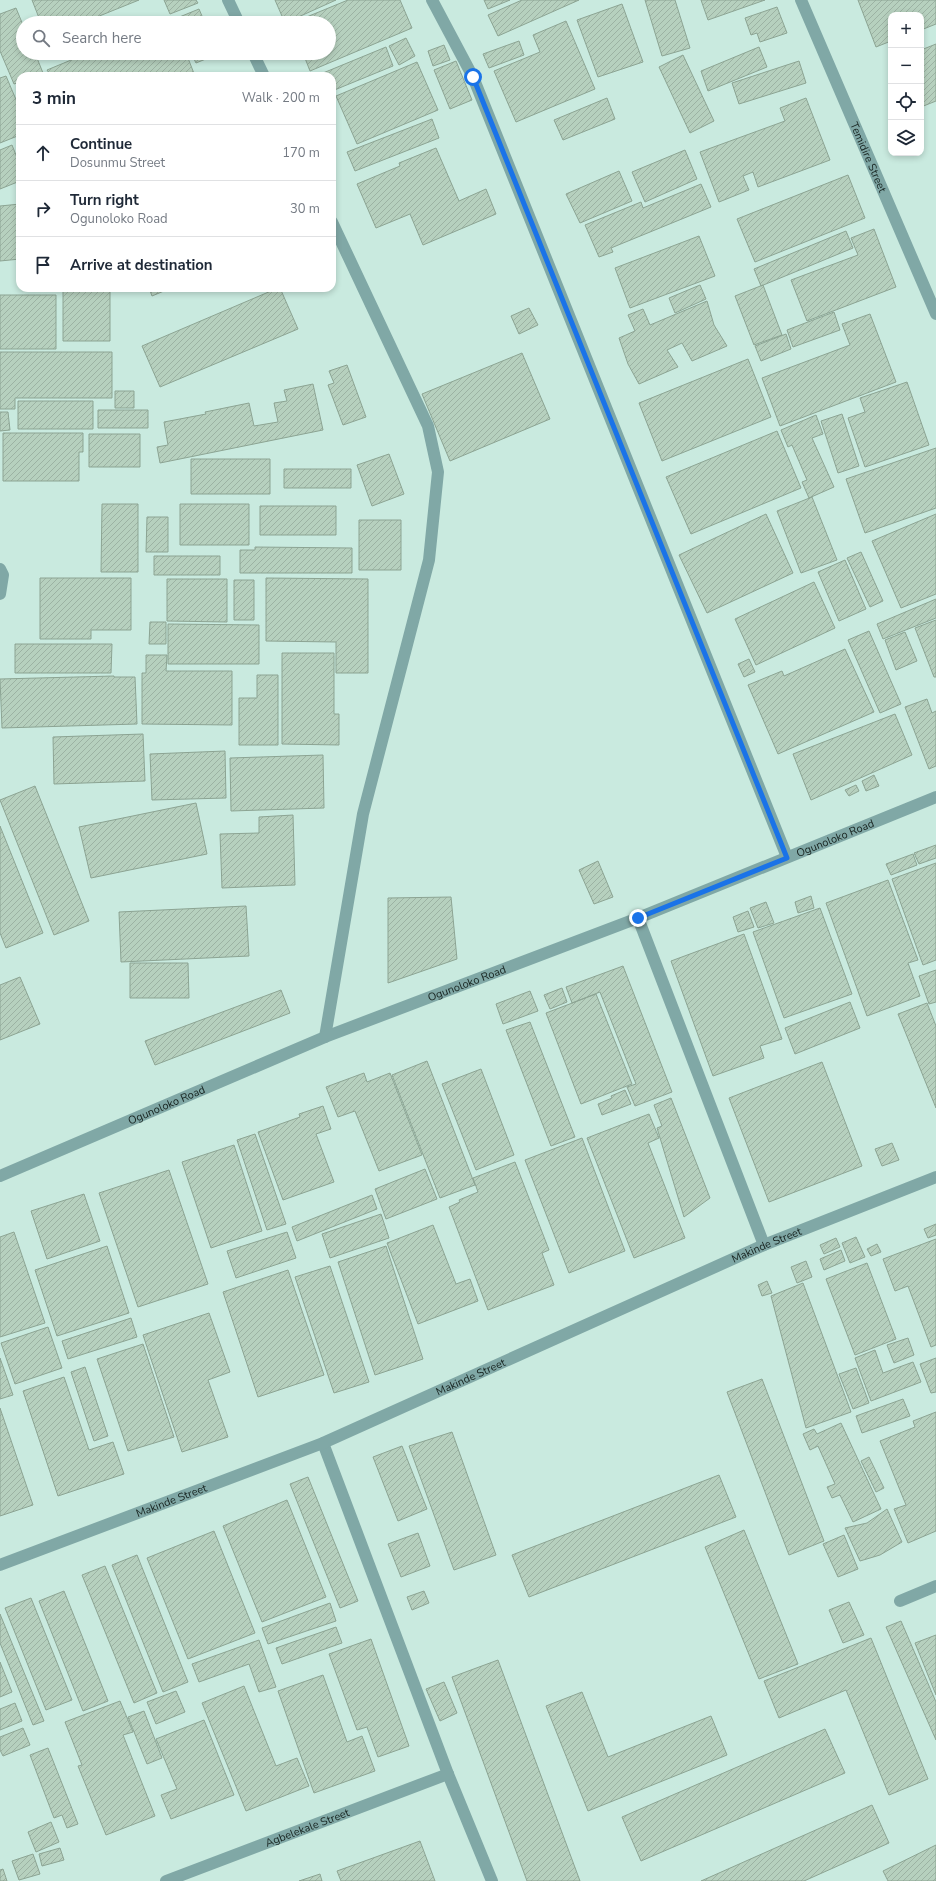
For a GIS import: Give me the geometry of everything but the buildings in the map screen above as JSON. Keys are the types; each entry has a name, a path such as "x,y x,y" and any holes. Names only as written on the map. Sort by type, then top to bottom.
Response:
{"street":[{"path":"228,0 236,16"},
{"path":"432,0 473,77 787,858"},
{"name":"Temidire Street","path":"801,0 936,314"},
{"path":"256,60 262,72"},
{"path":"325,1037 363,814 429,560 438,472 428,426 336,230"},
{"path":"0,569 3,575 0,594"},
{"name":"Ogunoloko Road","path":"0,1176 325,1037 638,918 936,797"},
{"path":"638,918 764,1245"},
{"name":"Makinde Street","path":"0,1565 323,1443 764,1245 936,1177"},
{"path":"323,1443 448,1774 492,1881"},
{"path":"900,1601 936,1586"},
{"name":"Agbelekale Street","path":"166,1881 448,1774"}],"route":[{"path":"473,77 787,858 638,918"}]}
